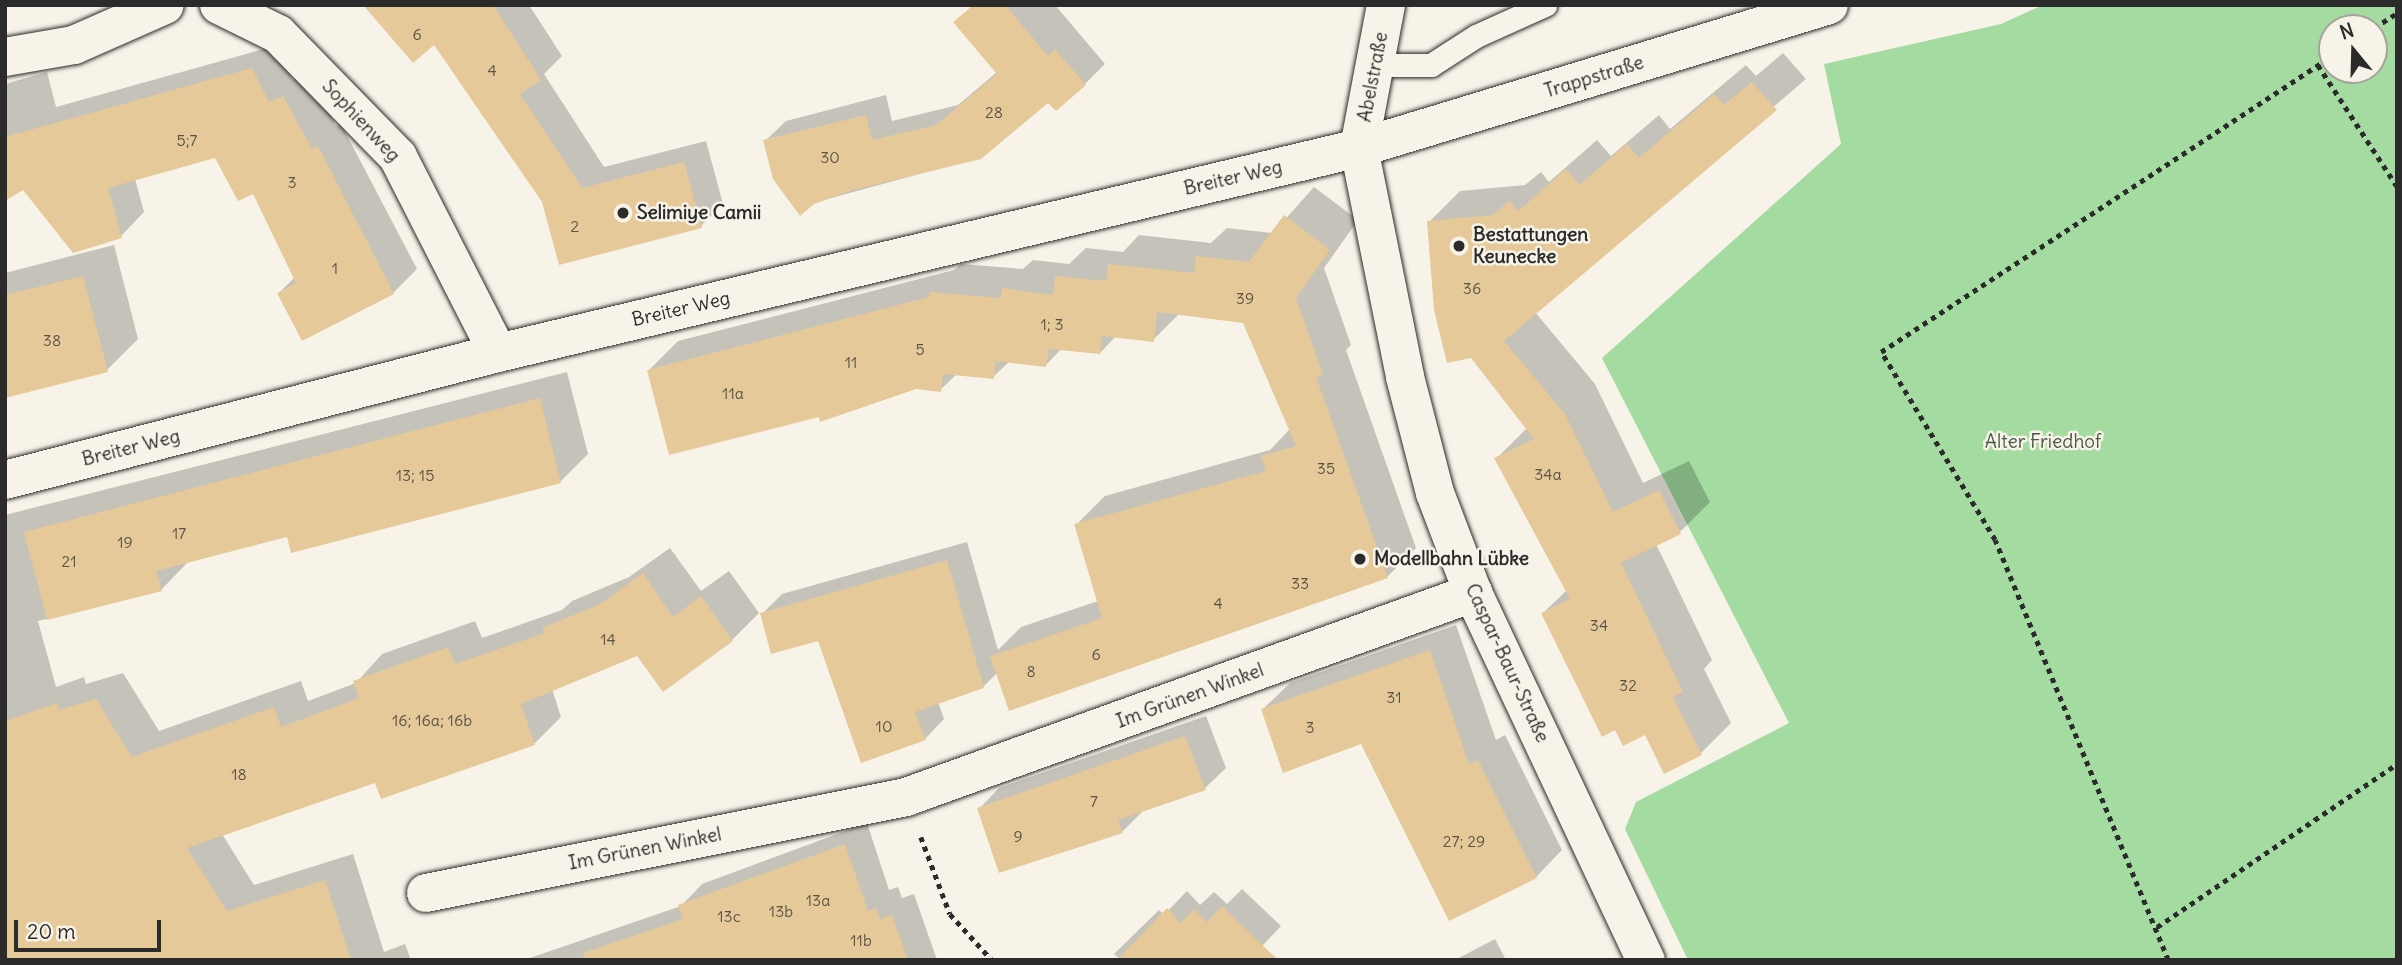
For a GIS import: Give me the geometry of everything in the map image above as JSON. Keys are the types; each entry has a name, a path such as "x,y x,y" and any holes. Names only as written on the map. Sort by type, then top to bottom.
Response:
{"street":[{"path":"5,57 74,45 164,5"},
{"name":"Sophienweg","path":"219,5 278,34 398,157 498,353"},
{"name":"Abelstraße","path":"1359,148 1386,5"},
{"name":"Trappstraße","path":"1359,148 1829,5"},
{"name":"Breiter Weg","path":"5,480 498,353 1359,148"},
{"name":"Caspar-Baur-Straße","path":"1359,148 1405,377 1436,493 1473,593 1646,960"},
{"name":"Im Grünen Winkel","path":"426,894 906,797 1473,593"}],"lane":[{"path":"1375,65 1431,65 1476,36 1545,5"}],"path":[{"path":"2168,960 2157,927 1995,540 1881,352 2318,65"},
{"path":"2330,84 2397,186"},
{"path":"2157,927 2397,764"},
{"path":"906,797 950,914 992,960"}],"green space":[{"name":"Alter Friedhof","path":"2043,5 2397,5 2397,960 1688,960 1625,829 1636,802 1789,723 1602,358 1841,144 1824,64 2001,24"}],"building":[{"path":"363,5 493,5 541,80 520,94 582,188 684,162 702,228 559,265 542,202 434,45 413,63"},
{"path":"974,5 1005,5 1048,56 1055,49 1086,85 1056,111 1048,103 981,159 853,190 814,204 800,216 773,179 763,140 866,115 872,140 936,125 997,74 953,22"},
{"path":"252,68 269,102 283,96 312,149 318,146 394,294 302,341 277,293 296,283 253,194 238,201 215,158 108,188 122,238 73,253 23,190 5,201 5,137"},
{"path":"1752,82 1777,110 1504,341 1565,414 1613,512 1659,490 1681,534 1621,563 1683,692 1673,697 1702,755 1664,774 1645,735 1623,746 1615,730 1602,737 1541,613 1570,599 1494,458 1534,439 1471,358 1447,363 1434,310 1427,221 1493,215 1509,201 1518,211 1566,169 1579,185 1627,144 1639,158 1714,94 1724,105"},
{"path":"1284,215 1330,250 1296,298 1323,375 1316,377 1388,578 1009,711 990,656 1102,618 1074,524 1266,471 1261,456 1296,446 1243,323 1157,312 1154,342 1102,336 1100,354 1049,349 1046,367 996,361 994,379 943,374 941,392 916,389 820,422 819,417 669,455 647,370 929,297 930,292 1001,298 1002,288 1053,295 1055,276 1106,281 1108,264 1194,273 1196,256 1249,262"},
{"path":"83,276 108,372 5,398 5,295"},
{"path":"540,398 561,483 291,553 287,537 156,571 162,591 47,620 24,532"},
{"path":"947,560 984,688 915,712 926,740 861,763 818,641 771,654 760,613"},
{"path":"643,573 673,617 701,596 733,641 663,692 637,656 521,704 535,745 381,799 375,783 187,848 227,911 325,880 351,960 5,960 5,721 57,703 59,710 96,699 132,757 274,707 281,727 359,698 353,681 448,647 455,664 545,633 542,628 600,604"},
{"path":"1430,650 1469,764 1478,760 1537,878 1449,921 1361,744 1283,773 1261,709"},
{"path":"1185,736 1206,790 1118,820 1123,833 999,873 977,808"},
{"path":"845,844 868,911 876,908 880,919 892,915 908,960 584,960 583,953 683,919 678,905"},
{"path":"1222,906 1278,960 1117,960 1167,908 1181,923 1194,909 1207,922"}],"place":[{"name":"Selimiye Camii","path":"623,213"},
{"name":"Bestattungen Keunecke","path":"1459,246"},
{"name":"Modellbahn Lübke","path":"1360,559"}]}
